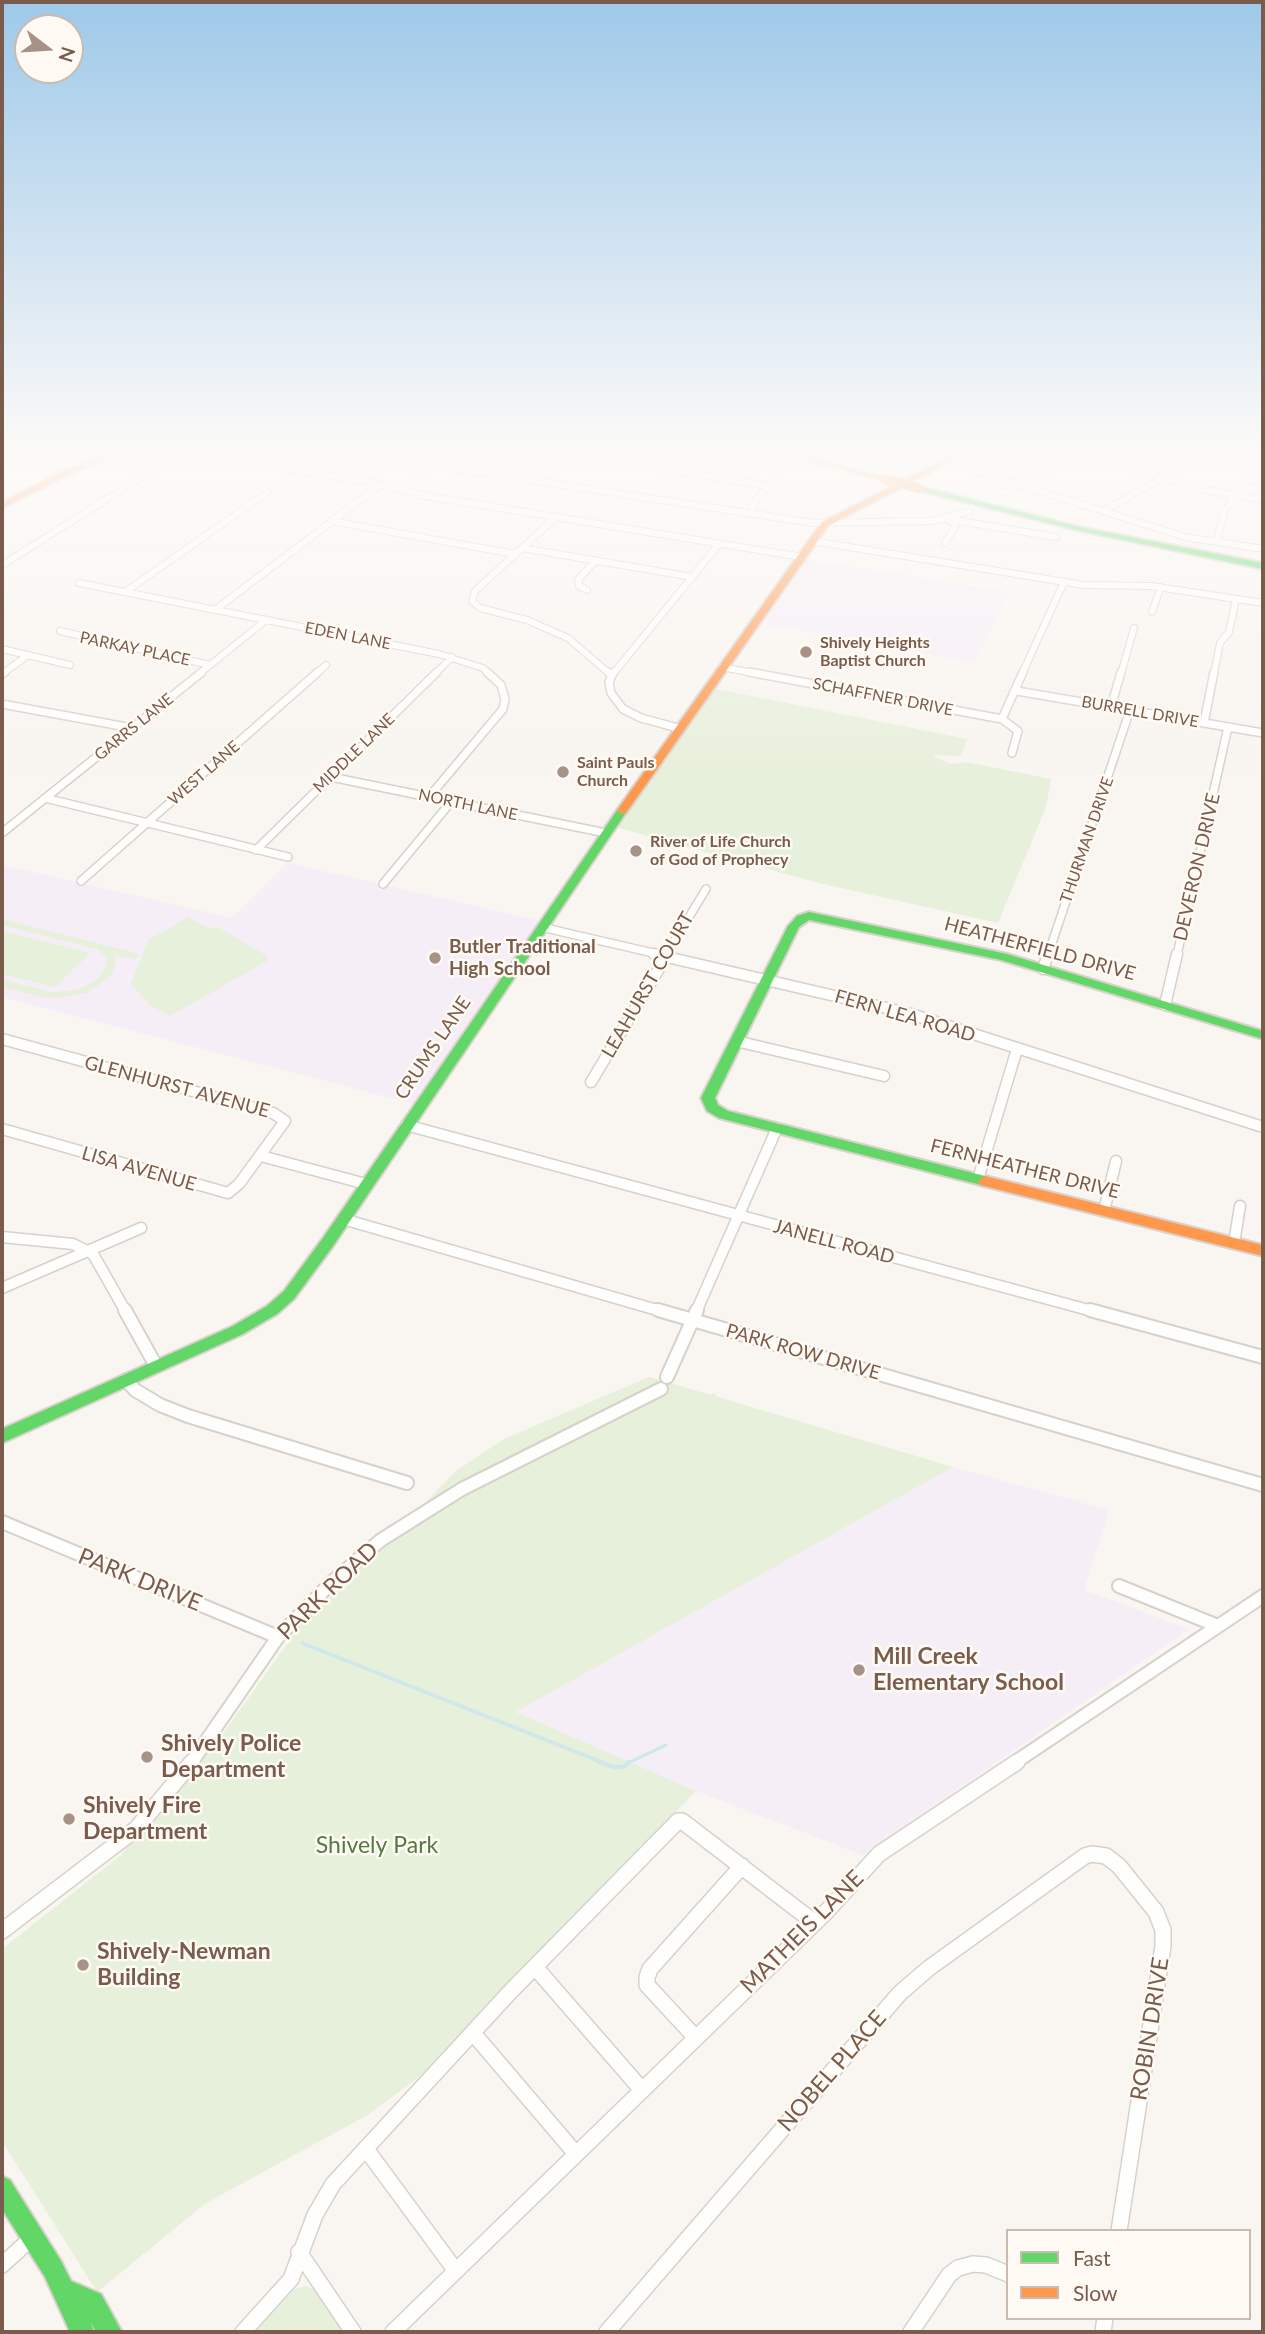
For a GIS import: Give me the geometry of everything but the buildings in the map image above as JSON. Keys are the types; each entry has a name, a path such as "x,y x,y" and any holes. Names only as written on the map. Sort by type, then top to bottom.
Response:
{"main road":[{"name":"CRUMS LANE","path":"2,1436 238,1330 280,1303 302,1279 678,728 801,559"},
{"path":"1228,559 1263,566"},
{"name":"HEATHERFIELD DRIVE","path":"767,980 794,926 803,918 821,916 1043,969 1263,1035"},
{"path":"736,1041 767,980"},
{"name":"FERNHEATHER DRIVE","path":"736,1041 708,1098 712,1108 724,1115 1263,1251"},
{"path":"2,2188 65,2291 82,2332"},
{"path":"65,2291 92,2303 110,2332"}],"street":[{"path":"125,592 172,559"},
{"path":"215,610 282,559"},
{"path":"510,559 473,594 473,603 560,634 583,648 612,675"},
{"path":"589,559 692,577"},
{"path":"678,728 641,718 623,709 611,693 609,682 707,559"},
{"path":"922,559 1064,582 1096,586 1161,587 1263,603"},
{"path":"587,590 579,586 578,580 596,560"},
{"path":"1012,753 1018,731 1002,719 1017,691 1064,582"},
{"name":"EDEN LANE","path":"79,583 452,657 472,663 494,676 503,689 505,704 498,718 429,797"},
{"path":"1152,612 1161,587"},
{"path":"1204,723 1220,643 1229,632 1236,599"},
{"name":"GARRS LANE","path":"2,833 266,620"},
{"path":"1111,707 1134,628"},
{"name":"PARKAY PLACE","path":"60,631 210,666"},
{"path":"2,649 70,665"},
{"path":"2,674 28,655"},
{"name":"MIDDLE LANE","path":"256,850 452,657"},
{"name":"WEST LANE","path":"80,881 326,665"},
{"name":"SCHAFFNER DRIVE","path":"722,667 1002,719"},
{"name":"BURRELL DRIVE","path":"1017,691 1263,733"},
{"path":"2,704 132,728"},
{"name":"THURMAN DRIVE","path":"1043,969 1130,710"},
{"name":"DEVERON DRIVE","path":"1165,1005 1228,727"},
{"name":"NORTH LANE","path":"331,776 606,833"},
{"path":"45,798 288,857"},
{"path":"383,884 451,802"},
{"name":"LEAHURST COURT","path":"591,1082 705,889"},
{"name":"FERN LEA ROAD","path":"541,927 908,1013 1263,1127"},
{"name":"GLENHURST AVENUE","path":"2,1039 280,1115 285,1119 284,1126 261,1156"},
{"path":"736,1041 884,1076"},
{"path":"978,1179 1017,1049"},
{"name":"JANELL ROAD","path":"406,1125 1263,1357"},
{"path":"692,1319 777,1128"},
{"name":"LISA AVENUE","path":"2,1129 221,1192 235,1189 261,1156"},
{"path":"261,1156 366,1184"},
{"path":"1104,1211 1116,1161"},
{"path":"1234,1244 1240,1206"},
{"name":"PARK ROW DRIVE","path":"343,1219 1263,1485"},
{"path":"2,1288 141,1228"},
{"path":"2,1237 73,1244 93,1254 156,1366"},
{"name":"PARK ROAD","path":"2,1931 116,1846 156,1808 182,1776 278,1637 332,1582 407,1522 472,1484 664,1383 692,1319"},
{"path":"126,1380 135,1390 160,1405 188,1416 407,1483"},
{"name":"PARK DRIVE","path":"2,1522 278,1637"},
{"path":"1119,1586 1218,1626"},
{"name":"MATHEIS LANE","path":"393,2332 815,1923 891,1844 986,1785 1263,1596"},
{"path":"243,2332 291,2279 299,2252 332,2184 535,1967 678,1821 682,1821 815,1923"},
{"name":"ROBIN DRIVE","path":"1097,1854 1106,1856 1119,1866 1156,1912 1163,1930 1163,1946 1119,2229"},
{"name":"NOBEL PLACE","path":"607,2332 900,1993 1085,1856 1097,1854"},
{"path":"696,2038 647,1985 647,1977 650,1969 742,1866"},
{"path":"535,1967 642,2090"},
{"path":"473,2033 576,2154"},
{"path":"366,2149 456,2271"},
{"path":"2,2265 33,2237"},
{"path":"299,2252 353,2332"},
{"path":"911,2332 949,2275 958,2268 973,2264 986,2265 1006,2273"}],"shaded area":[{"path":"804,559 1009,592 974,663 757,623"},
{"path":"288,863 541,921 414,1104 2,997 2,865 233,918"},
{"name":"Mill Creek Elementary School","path":"953,1467 1109,1510 1084,1590 1189,1629 863,1855 696,1791 516,1712"}],"green space":[{"path":"711,688 968,739 960,756 935,757 952,764 966,762 1051,779 1046,807 998,923 819,883 615,827"},
{"path":"189,917 208,928 218,927 267,956 267,961 170,1016 150,1005 131,984 148,940"},
{"path":"2,919 140,954 135,959 115,955 112,975 87,993 60,998 42,997 2,987 2,979 51,992 78,990 98,979 107,965 106,957 97,949 2,925"},
{"path":"2,931 90,953 55,987 2,974"},
{"name":"Shively Park","path":"649,1377 711,1395 714,1393 718,1397 953,1467 516,1712 696,1791 428,2070 366,2116 206,2203 97,2292 2,2141 2,1949 120,1856 224,1732 305,1619 369,1561 456,1471 504,1439"},
{"path":"306,2286 318,2291 343,2332 254,2332 295,2289"}],"waterway":[{"path":"302,1643 604,1763"},
{"path":"628,1763 666,1745"},
{"path":"599,1762 613,1767 624,1767 628,1763"}],"traffic: fast":[{"path":"1228,559 1263,566"},
{"path":"2,1436 238,1330 272,1310 289,1295 622,811"},
{"path":"985,1181 724,1115 712,1108 708,1098 794,926 801,918 809,916 1003,957 1263,1035"},
{"path":"2,2188 53,2269 82,2332"},
{"path":"66,2291 92,2303 110,2332"}],"traffic: slow":[{"path":"622,811 800,559"},
{"path":"985,1181 1263,1251"}],"place":[{"name":"Shively Heights Baptist Church","path":"806,652"},
{"name":"Saint Pauls Church","path":"563,772"},
{"name":"River of Life Church of God of Prophecy","path":"636,851"},
{"name":"Butler Traditional High School","path":"435,958"},
{"name":"Mill Creek Elementary School","path":"859,1670"},
{"name":"Shively Police Department","path":"147,1757"},
{"name":"Shively Fire Department","path":"69,1819"},
{"name":"Shively-Newman Building","path":"83,1965"}]}
